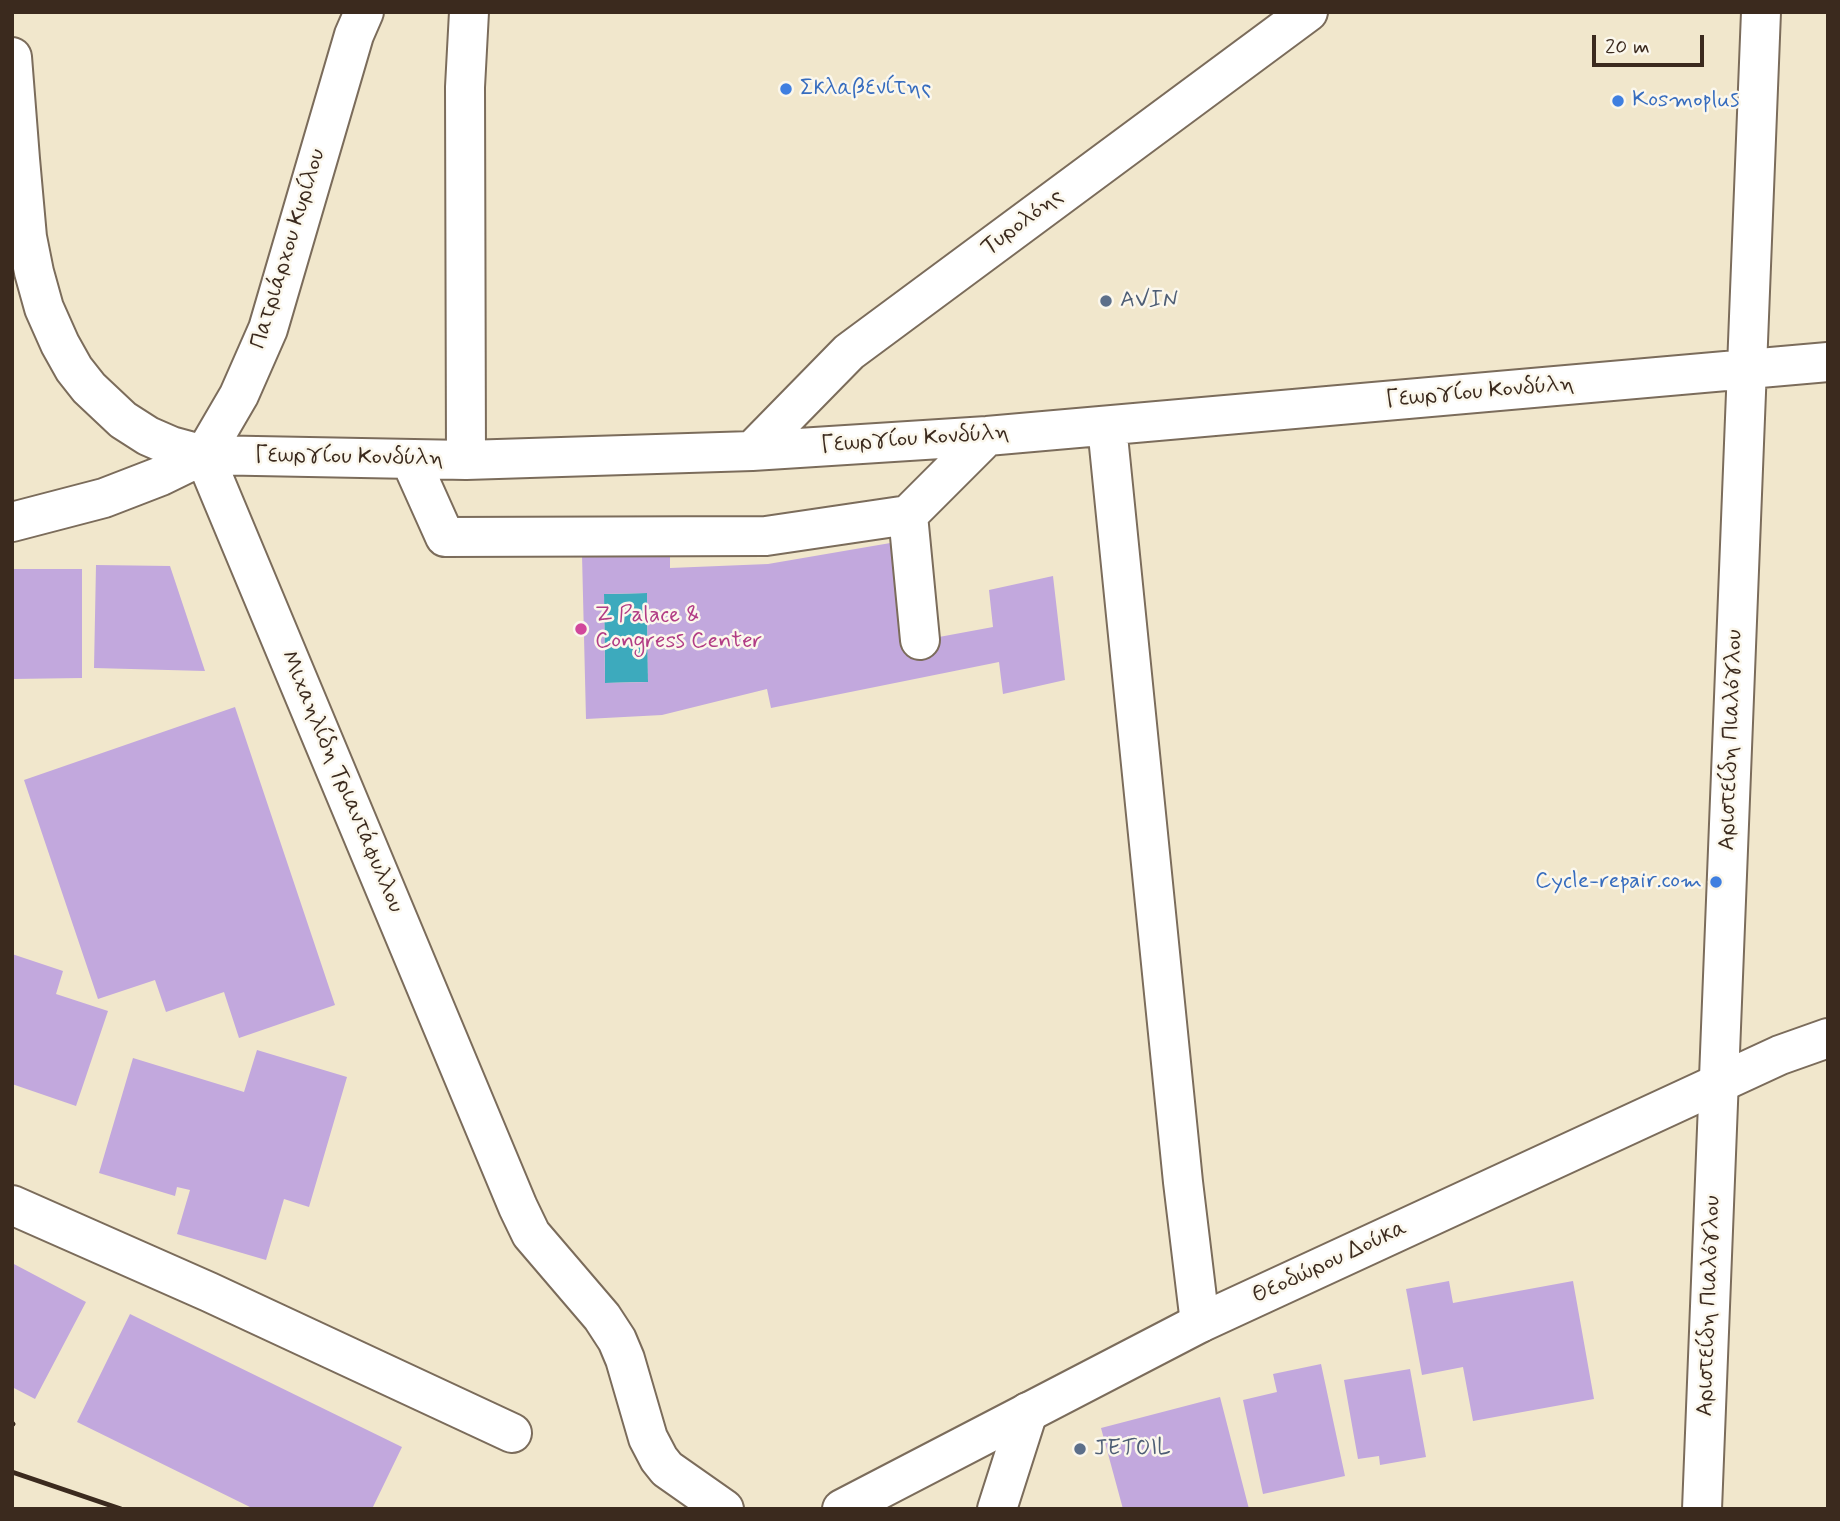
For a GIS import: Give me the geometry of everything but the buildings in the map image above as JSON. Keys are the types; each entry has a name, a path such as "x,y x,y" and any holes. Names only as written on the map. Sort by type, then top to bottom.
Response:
{"street":[{"path":"466,460 465,87 469,12"},
{"name":"Τυρολόης","path":"752,451 849,352 1308,12"},
{"name":"Αριστείδη Πιαλόγλου","path":"1702,1509 1760,12"},
{"name":"Πατριάρχου Κυρίλου","path":"204,455 239,395 268,329 357,20"},
{"path":"12,57 27,237 44,308 60,344 89,388 123,419 148,436 204,455"},
{"name":"Γεωργίου Κονδύλη","path":"12,522 104,498 162,476 204,455 466,460 752,451 987,436 1828,362"},
{"path":"1107,426 1183,1182 1200,1323"},
{"path":"410,459 444,537 766,536 908,515 987,436"},
{"name":"Μιχαηλίδη Τριαντάφυλλου","path":"204,455 531,1234 602,1317 617,1340 648,1438 659,1460 667,1469 724,1509"},
{"path":"908,515 920,640"},
{"name":"Θεοδώρου Δούκα","path":"842,1509 1200,1323 1780,1055 1828,1038"},
{"path":"12,1205 197,1287 512,1433"},
{"path":"997,1509 1028,1412"}],"water":[{"path":"647,593 648,682 605,683 604,594"}],"railway":[{"path":"12,1472 121,1509"}],"place":[{"name":"Σκλαβενίτης","path":"786,89"},
{"name":"Kosmoplus","path":"1618,101"},
{"name":"AVIN","path":"1106,301"},
{"name":"Z Palace & Congress Center","path":"581,629"},
{"name":"Cycle-repair.com","path":"1716,882"},
{"name":"JETOIL","path":"1080,1449"}]}
